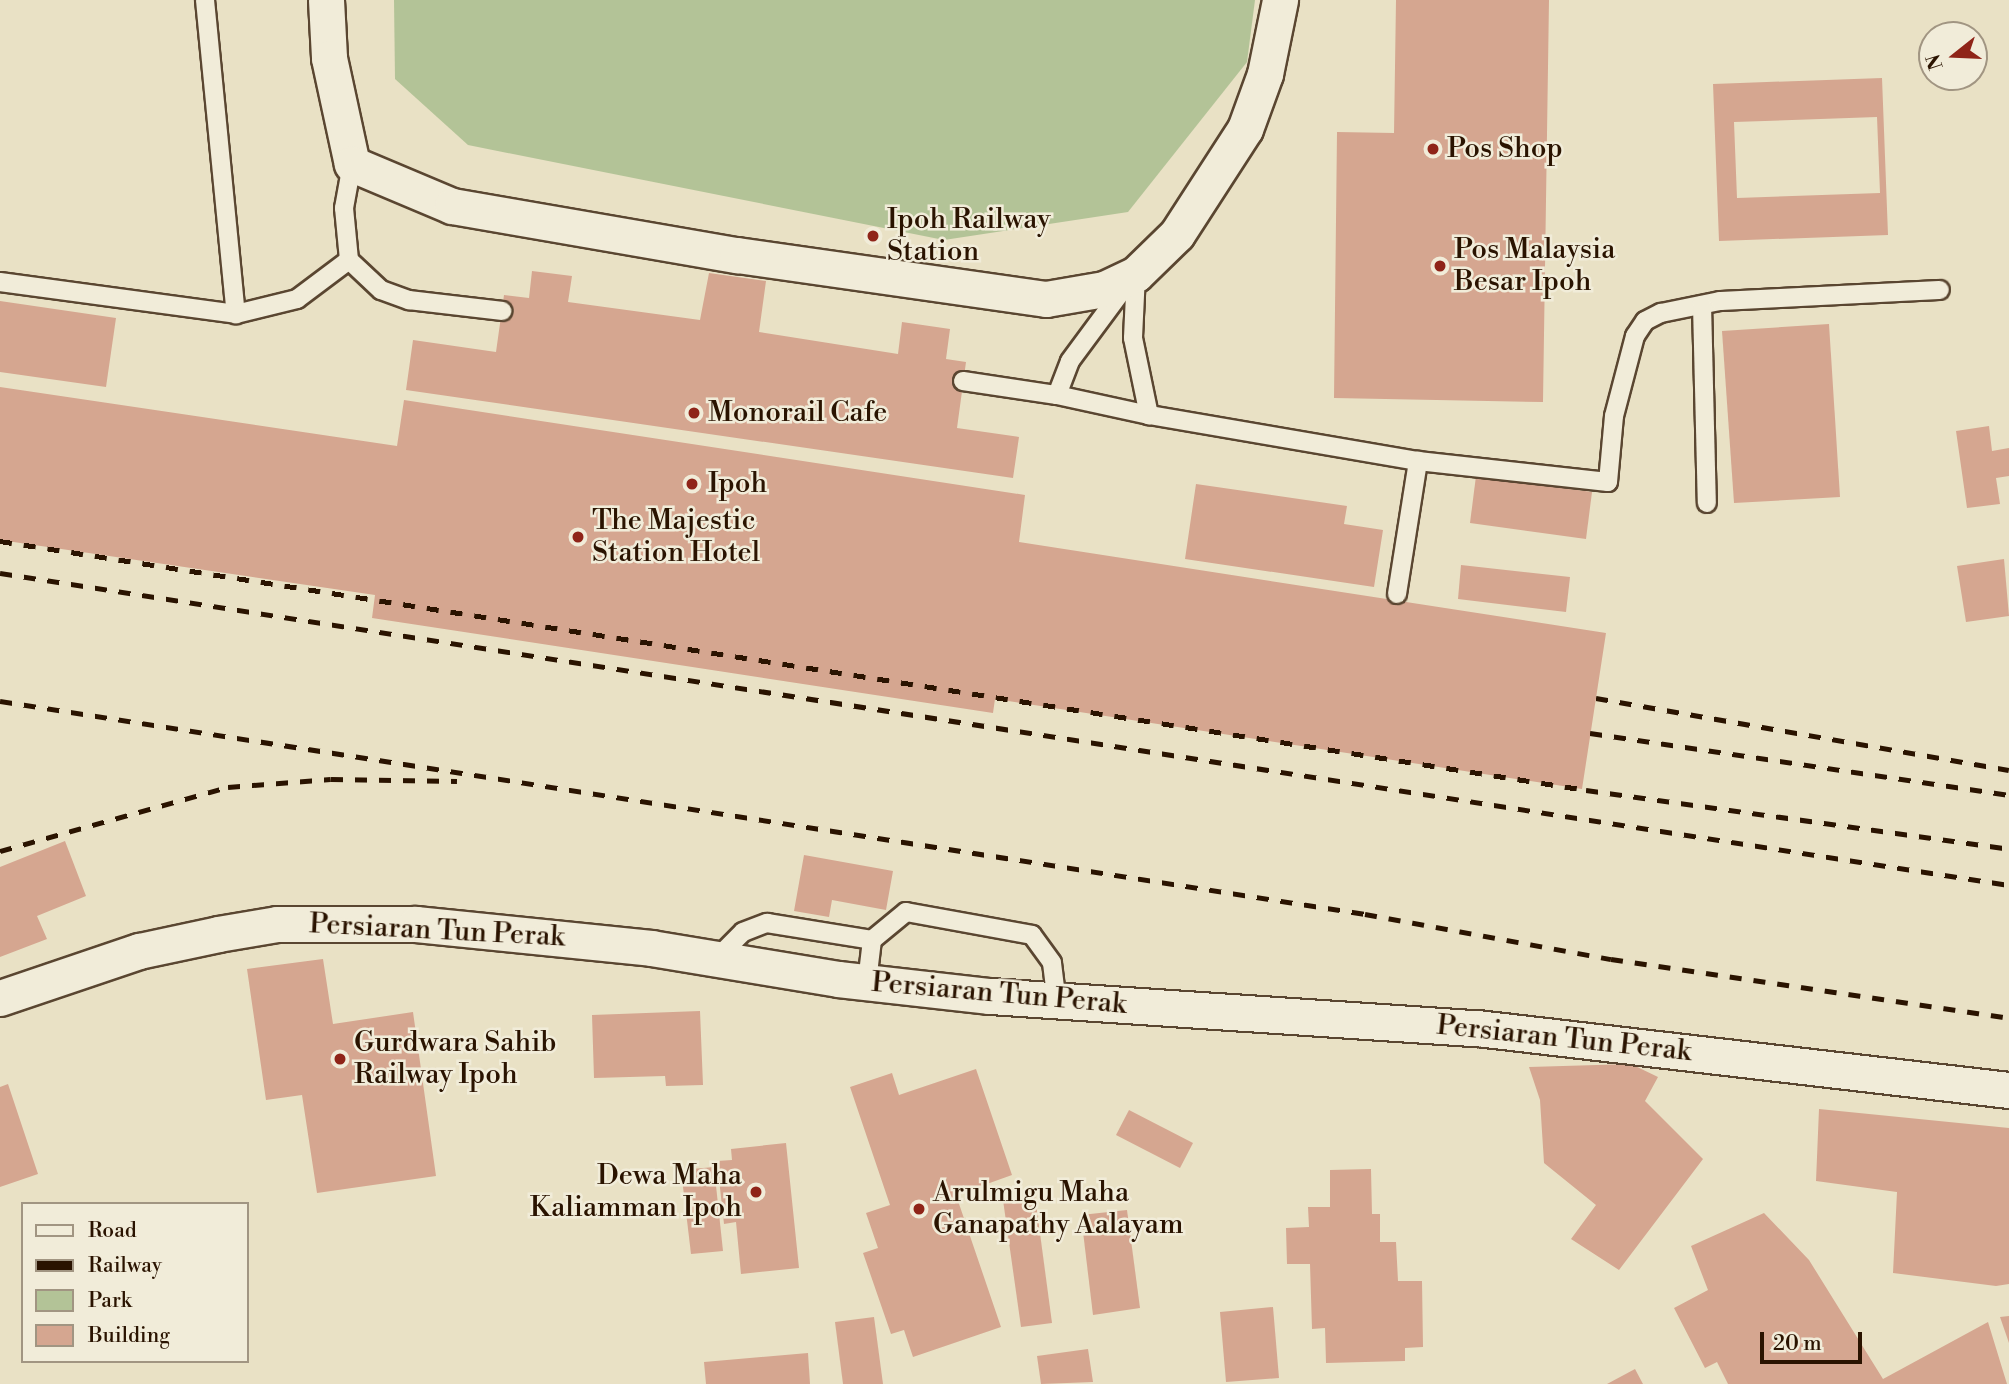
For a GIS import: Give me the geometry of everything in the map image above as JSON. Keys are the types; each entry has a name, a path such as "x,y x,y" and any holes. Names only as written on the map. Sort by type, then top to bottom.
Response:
{"street":[{"path":"326,0 331,71 352,164 452,206 489,215 954,288 1046,299 1104,289 1136,274 1177,234 1245,129 1265,74 1280,0"},
{"name":"Persiaran Tun Perak","path":"0,998 139,951 277,923 416,924 716,959 867,982 1057,1002 1478,1028 2009,1090"}],"lane":[{"path":"205,0 236,314"},
{"path":"352,164 344,208 349,260 381,290 409,300 502,311"},
{"path":"0,282 236,314 297,299 349,260"},
{"path":"1057,396 1076,352 1136,274"},
{"path":"1136,274 1133,338 1149,415"},
{"path":"963,381 1418,461 1608,482 1614,416 1635,336 1645,321 1661,313 1702,305 1940,290"},
{"path":"1702,305 1707,503"},
{"path":"1396,594 1418,461"},
{"path":"867,982 872,940 906,912 1021,930 1043,945 1052,963 1057,1002"},
{"path":"716,959 743,932 767,923 872,940"}],"green space":[{"path":"394,0 1255,0 1247,62 1128,212 944,240 468,145 395,79"}],"building":[{"name":"Pos Malaysia Besar Ipoh","path":"1396,0 1549,0 1543,402 1334,398 1337,132 1394,133"},
{"path":"1882,78 1888,235 1719,241 1713,84","holes":["1877,117 1880,193 1737,198 1734,122"]},
{"path":"532,271 572,276 568,302 700,320 709,273 766,281 759,332 898,354 902,322 950,329 946,359 966,362 957,428 1019,437 1013,478 406,390 413,340 496,352 504,295 529,298"},
{"path":"0,301 116,318 106,387 0,372"},
{"path":"1829,324 1840,497 1734,503 1722,331"},
{"path":"0,387 397,446 404,400 1025,495 1019,542 1606,633 1582,789 995,699 993,713 372,618 375,595 0,540"},
{"path":"1989,426 1992,451 2009,448 2009,476 1996,478 2000,504 1967,508 1956,431"},
{"path":"1476,476 1592,492 1586,539 1470,523"},
{"path":"1196,484 1347,506 1344,524 1383,530 1374,587 1185,559"},
{"path":"2004,559 2009,616 1966,622 1957,566"},
{"path":"1461,565 1570,577 1566,612 1458,599"},
{"path":"65,841 86,896 37,916 47,939 0,957 0,867"},
{"path":"804,855 893,871 886,910 832,900 829,917 794,911"},
{"name":"Gurdwara Sahib Railway Ipoh","path":"323,959 333,1024 413,1012 436,1176 317,1193 302,1095 266,1100 247,969"},
{"path":"700,1011 703,1085 666,1086 665,1076 594,1078 592,1015"},
{"path":"1631,1064 1658,1077 1645,1101 1703,1159 1619,1270 1571,1239 1596,1205 1544,1163 1540,1100 1529,1067"},
{"name":"Arulmigu Maha Ganapathy Aalayam","path":"976,1069 1012,1175 956,1195 1001,1327 913,1357 904,1330 891,1334 863,1253 878,1248 866,1213 890,1205 850,1087 892,1073 899,1095"},
{"path":"8,1084 38,1174 0,1187 0,1087"},
{"path":"1819,1109 2009,1128 2009,1284 1996,1286 1893,1273 1897,1192 1816,1181"},
{"path":"1129,1110 1193,1143 1180,1168 1116,1135"},
{"name":"Dewa Maha Kaliamman Ipoh","path":"786,1143 799,1268 741,1274 736,1222 724,1224 717,1161 732,1160 731,1149"},
{"path":"714,1167 723,1251 691,1254 681,1170"},
{"path":"1371,1169 1372,1214 1380,1214 1380,1242 1396,1242 1398,1281 1422,1281 1423,1347 1405,1348 1405,1361 1326,1363 1325,1328 1312,1329 1310,1264 1287,1264 1286,1228 1309,1227 1308,1207 1330,1207 1330,1170"},
{"path":"1035,1196 1052,1323 1021,1327 1003,1200"},
{"path":"1127,1210 1140,1308 1093,1315 1081,1215"},
{"path":"1764,1213 1809,1260 1883,1379 1988,1322 2007,1384 1728,1384 1717,1362 1705,1368 1674,1308 1708,1290 1691,1246"},
{"path":"1273,1307 1279,1378 1226,1382 1220,1312"},
{"path":"2009,1316 2009,1343 2000,1317"},
{"path":"874,1317 883,1384 843,1384 835,1322"},
{"path":"1088,1349 1093,1382 1041,1384 1037,1356"},
{"path":"808,1353 810,1384 706,1384 704,1362"},
{"path":"1635,1369 1643,1384 1607,1384"}],"railway":[{"path":"0,541 1586,790 2009,849"},
{"path":"0,573 2009,885"},
{"path":"1596,698 2009,770"},
{"path":"0,701 1365,914 1611,959 2009,1018"},
{"path":"1590,733 2009,795"},
{"path":"0,851 228,787 331,779 457,781"}],"place":[{"name":"Pos Shop","path":"1433,149"},
{"name":"Ipoh Railway Station","path":"873,236"},
{"name":"Pos Malaysia Besar Ipoh","path":"1440,266"},
{"name":"Monorail Cafe","path":"694,413"},
{"name":"Ipoh","path":"692,484"},
{"name":"The Majestic Station Hotel","path":"578,537"},
{"name":"Gurdwara Sahib Railway Ipoh","path":"340,1059"},
{"name":"Dewa Maha Kaliamman Ipoh","path":"756,1192"},
{"name":"Arulmigu Maha Ganapathy Aalayam","path":"919,1209"}]}
